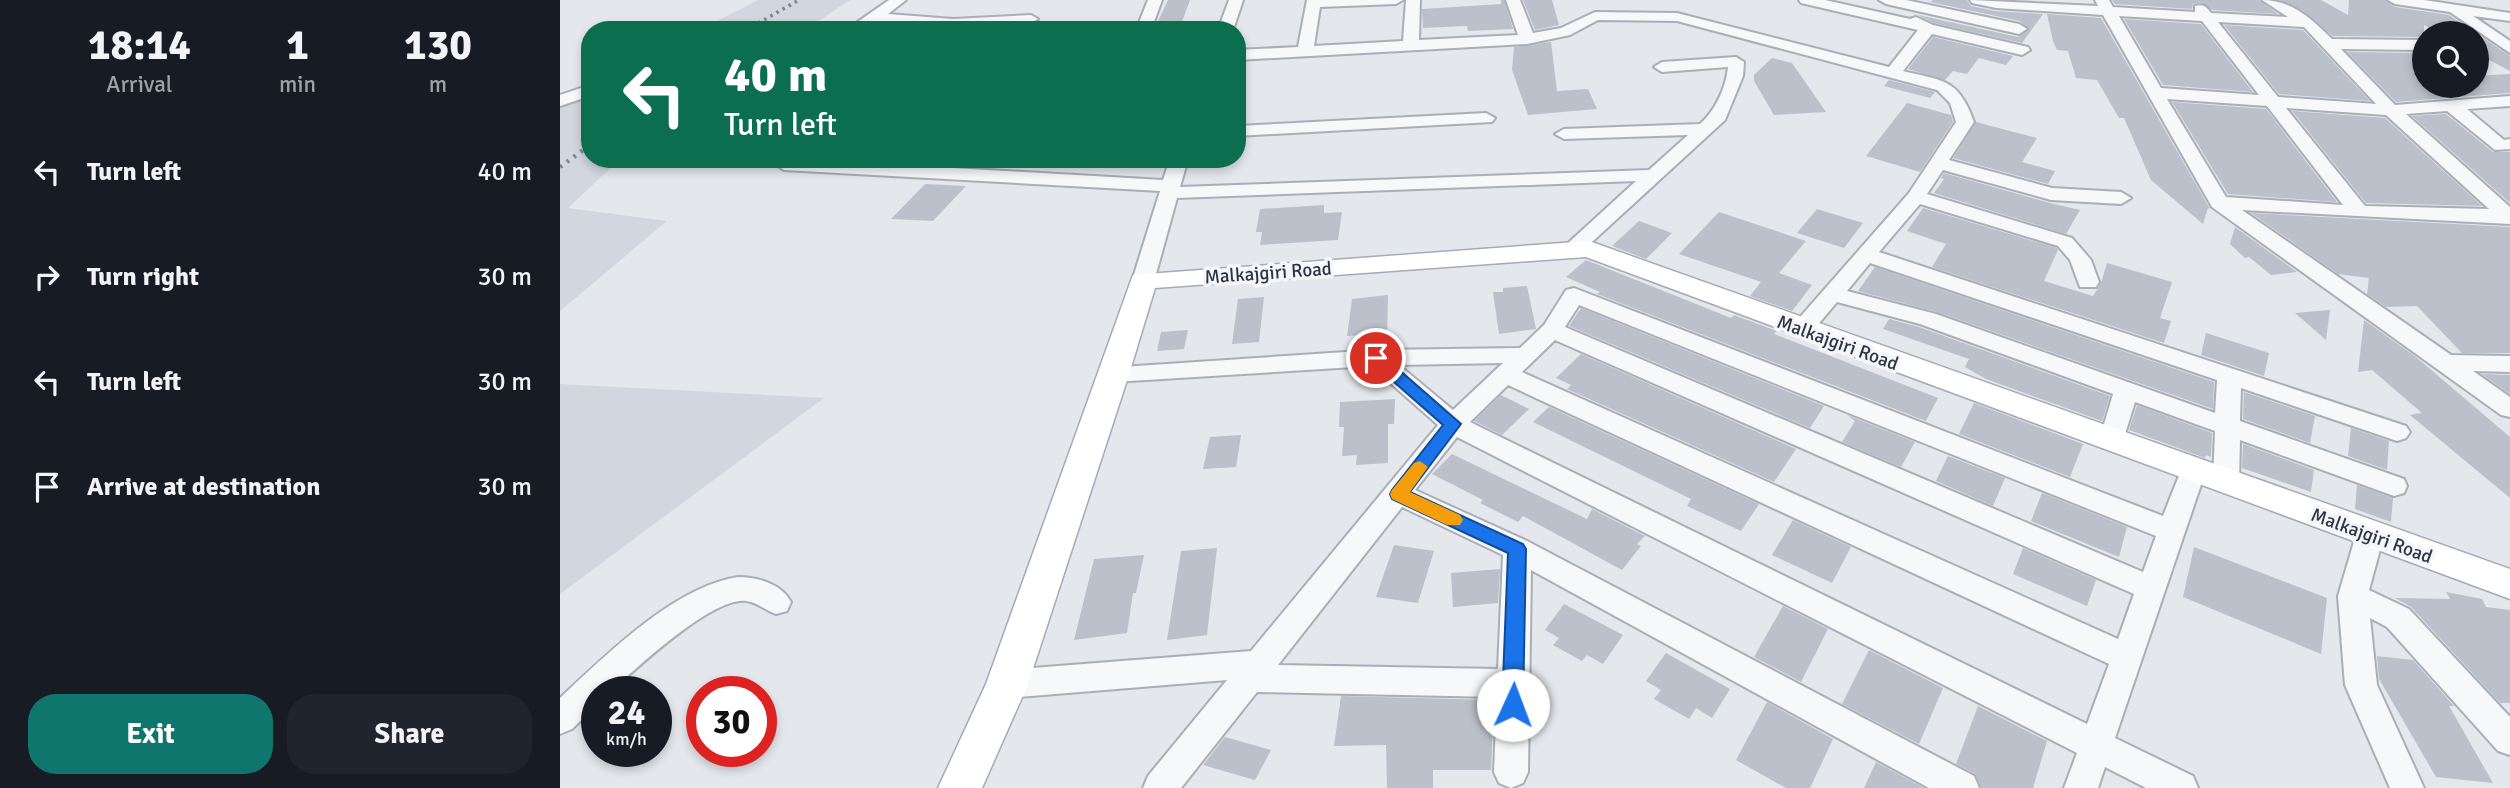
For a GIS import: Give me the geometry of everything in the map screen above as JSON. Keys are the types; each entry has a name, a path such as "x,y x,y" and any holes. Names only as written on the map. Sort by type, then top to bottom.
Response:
{"main road":[{"name":"Malkajgiri Road","path":"1143,281 1574,248 1600,253 1802,329 2510,584"},
{"path":"961,788 1007,684 1114,374 1143,281"}],"street":[{"path":"868,21 899,0"},
{"path":"1147,21 1155,0"},
{"path":"1228,21 1236,0"},
{"path":"1305,51 1314,2 1396,0"},
{"path":"1411,45 1413,0"},
{"path":"1513,0 1527,39"},
{"path":"1246,54 1527,39 1565,32 1618,0"},
{"path":"1628,0 1651,16"},
{"path":"1806,0 2022,50"},
{"path":"1886,0 1906,2 2019,29"},
{"path":"1977,0 2105,6 2206,17 2308,23"},
{"path":"2194,0 2359,212"},
{"path":"2269,0 2308,23 2391,110 2509,217"},
{"path":"2395,0 2510,17"},
{"path":"1906,2 1917,22 1928,28"},
{"path":"2105,6 2219,203 2510,410"},
{"path":"2453,9 2505,45"},
{"path":"1595,16 1677,17 1718,26 1943,86 1958,101 1965,122 1916,197 1802,329"},
{"path":"874,17 927,21"},
{"path":"992,21 1031,19"},
{"path":"1893,73 1928,28"},
{"path":"2328,44 2412,46"},
{"path":"1662,67 1736,62 1756,46 1802,57"},
{"path":"1574,248 1707,129 1725,106 1735,76 1736,62"},
{"path":"2155,93 2391,110 2510,101"},
{"path":"560,102 581,94"},
{"path":"2452,106 2501,146 2510,144"},
{"path":"1246,131 1486,118"},
{"path":"1563,134 1707,129"},
{"path":"1938,163 2051,194 2122,198"},
{"path":"846,168 1169,189 1656,175"},
{"path":"1143,281 1176,168"},
{"path":"1916,197 2064,242 2082,260 2088,282"},
{"path":"2219,203 2359,212 2509,217"},
{"path":"1867,254 2397,432"},
{"path":"1832,294 1928,319 2394,486"},
{"path":"1160,788 1453,424 1552,330 1574,295 2172,531"},
{"path":"1552,330 2150,588"},
{"path":"1114,374 1376,358 1514,365 2125,657"},
{"path":"1376,358 1453,424 2181,788"},
{"path":"2445,363 2510,364"},
{"path":"2226,482 2229,376"},
{"path":"2112,441 2126,390"},
{"path":"2081,788 2125,657 2193,471"},
{"path":"1398,494 1517,549 1962,788"},
{"path":"2370,535 2353,596 2361,685 2407,788"},
{"path":"1511,772 1517,549"},
{"path":"560,719 601,679 698,606 732,590 757,589 776,602"},
{"path":"2353,596 2398,618 2510,740"},
{"path":"1007,684 1253,671 1514,683"}],"shaded area":[{"path":"758,0 850,0 818,21 717,21"},
{"path":"581,92 581,168 610,168 568,208 667,221 560,311 560,103"},
{"path":"560,384 824,398 560,594"}],"building":[{"path":"1168,0 1190,0 1182,21 1158,21"},
{"path":"1501,0 1504,0 1513,29 1468,31 1467,26 1423,28 1422,9 1501,4"},
{"path":"1523,0 1552,0 1559,25 1535,30"},
{"path":"1967,0 1971,6 1995,11 2043,14 2022,43 1934,23 1918,15 2018,37 2029,30 2020,21 1930,2"},
{"path":"2112,0 2259,0 2278,14 2212,10 2200,3 2193,4 2192,9 2115,4"},
{"path":"2280,0 2321,0 2348,15 2349,0 2386,0 2395,7 2449,15 2458,21 2412,21 2412,37 2333,36 2302,10"},
{"path":"2047,14 2101,18 2210,209 2208,208 2203,224 2151,180 2124,118 2119,118 2097,80 2076,78 2068,51 2057,50"},
{"path":"2124,19 2201,24 2253,92 2163,85"},
{"path":"2224,25 2303,30 2370,101 2279,94"},
{"path":"1933,37 2013,56 2006,65 1979,58 1967,74 1953,71 1945,80 1908,69"},
{"path":"1551,42 1557,91 1588,89 1597,109 1528,115 1512,70 1514,47"},
{"path":"2489,42 2510,56 2510,71 2489,60"},
{"path":"2347,52 2412,53 2412,98 2447,98 2396,102"},
{"path":"1772,58 1792,63 1826,112 1774,115 1754,81 1754,75"},
{"path":"2510,74 2510,93 2489,95 2489,75"},
{"path":"1889,80 1935,92 1930,98 1884,86"},
{"path":"2172,102 2266,109 2337,202 2228,194"},
{"path":"1907,103 1951,115 1953,122 1920,172 1866,156"},
{"path":"2292,111 2385,118 2482,206 2366,203"},
{"path":"2446,114 2493,152 2510,152 2510,203 2412,116"},
{"path":"1976,122 2037,138 2022,162 2055,171 2048,184 1953,158"},
{"path":"1944,173 2080,210 2066,234 1934,193 1944,179 1941,178"},
{"path":"925,184 966,186 933,221 891,219"},
{"path":"1324,205 1324,213 1342,212 1338,240 1260,245 1262,232 1256,232 1260,209"},
{"path":"1923,208 2057,248 2044,281 2093,296 2101,283 2107,263 2172,282 2160,318 2171,321 2164,343 1932,267 1946,244 1907,231"},
{"path":"1817,209 1863,223 1844,248 1797,233"},
{"path":"1719,212 1806,241 1779,273 1812,285 1792,311 1750,296 1761,282 1679,254"},
{"path":"2251,213 2510,227 2510,353 2462,353 2417,306 2386,307 2367,294 2369,278 2338,274"},
{"path":"1639,221 1672,233 1646,259 1612,246"},
{"path":"2235,227 2297,272 2271,275 2249,257 2245,258 2230,244"},
{"path":"1586,260 1731,318 1734,315 1777,331 1774,334 1938,398 1926,421 1597,294 1600,292 1566,277"},
{"path":"1875,267 2214,382 2213,409 1937,312 1858,291"},
{"path":"1527,286 1536,329 1499,334 1493,292 1503,292 1503,288"},
{"path":"1388,295 1387,340 1361,340 1361,335 1347,336 1352,299"},
{"path":"1264,297 1259,342 1232,344 1238,299"},
{"path":"1581,308 1824,406 1810,428 1569,326"},
{"path":"2330,310 2326,340 2295,313"},
{"path":"1889,319 1919,327 2110,396 2102,421 1986,379 1965,367 1969,359 1883,329"},
{"path":"2364,320 2416,357 2510,437 2510,498 2410,415 2422,413 2372,370 2358,372"},
{"path":"1188,330 1184,349 1157,351 1161,332"},
{"path":"2206,333 2269,353 2264,376 2201,355"},
{"path":"1581,354 1796,449 1774,482 1567,389 1571,385 1556,378"},
{"path":"2483,375 2510,375 2510,394"},
{"path":"2244,392 2315,416 2310,443 2243,419"},
{"path":"1501,395 1529,409 1502,435 1474,421"},
{"path":"1395,399 1394,424 1388,424 1388,463 1356,465 1357,455 1342,456 1344,427 1339,427 1340,402"},
{"path":"1974,403 2083,444 2070,477 1959,434"},
{"path":"2137,405 2212,433 2211,457 2206,455 2205,458 2129,430"},
{"path":"1549,407 1759,504 1741,531 1687,506 1691,499 1533,422"},
{"path":"1847,415 1915,442 1901,467 1842,442 1855,421"},
{"path":"2351,428 2389,441 2387,470 2348,456"},
{"path":"1241,435 1236,467 1203,469 1210,437"},
{"path":"2243,444 2314,470 2311,492 2242,468"},
{"path":"1452,454 1587,519 1592,509 1645,536 1637,544 1641,546 1622,570 1523,516 1518,522 1480,503 1483,500 1432,474"},
{"path":"1948,456 2005,478 1993,506 1936,481"},
{"path":"2357,485 2393,498 2391,522 2355,509"},
{"path":"2042,493 2127,527 2119,557 2031,521"},
{"path":"1793,520 1851,547 1832,583 1772,555"},
{"path":"1394,545 1434,551 1418,603 1376,597"},
{"path":"2194,547 2327,598 2321,654 2183,597"},
{"path":"1217,548 1207,635 1167,640 1181,551"},
{"path":"2023,548 2096,580 2087,606 2013,574"},
{"path":"1144,555 1136,593 1133,593 1127,633 1074,640 1094,559"},
{"path":"1500,569 1498,603 1453,607 1451,573"},
{"path":"2446,592 2482,599 2486,607 2510,610 2510,703 2500,703 2411,607 2395,598 2450,599"},
{"path":"1564,604 1623,635 1603,664 1587,655 1582,661 1553,645 1559,638 1545,630"},
{"path":"1783,606 1828,629 1801,682 1754,657"},
{"path":"1869,650 1943,688 1919,744 1842,704"},
{"path":"1666,653 1730,689 1712,718 1696,708 1689,719 1654,699 1661,690 1646,681"},
{"path":"2377,656 2413,660 2454,706 2449,706 2493,783 2436,777 2379,679"},
{"path":"1341,696 1494,700 1491,770 1433,770 1433,788 1387,788 1386,745 1334,746"},
{"path":"1767,702 1833,739 1810,788 1786,788 1736,760"},
{"path":"1978,706 2047,741 2033,788 1981,788 1975,774 1956,764"},
{"path":"1225,737 1271,750 1255,780 1203,765"},
{"path":"1876,762 1924,788 1864,788"}],"railway":[{"path":"762,21 799,0"},
{"path":"560,167 581,152"}],"slow traffic":[{"path":"1420,467 1398,494 1454,520"}],"route":[{"path":"1376,358 1453,424 1398,494 1517,549 1513,705"}]}
